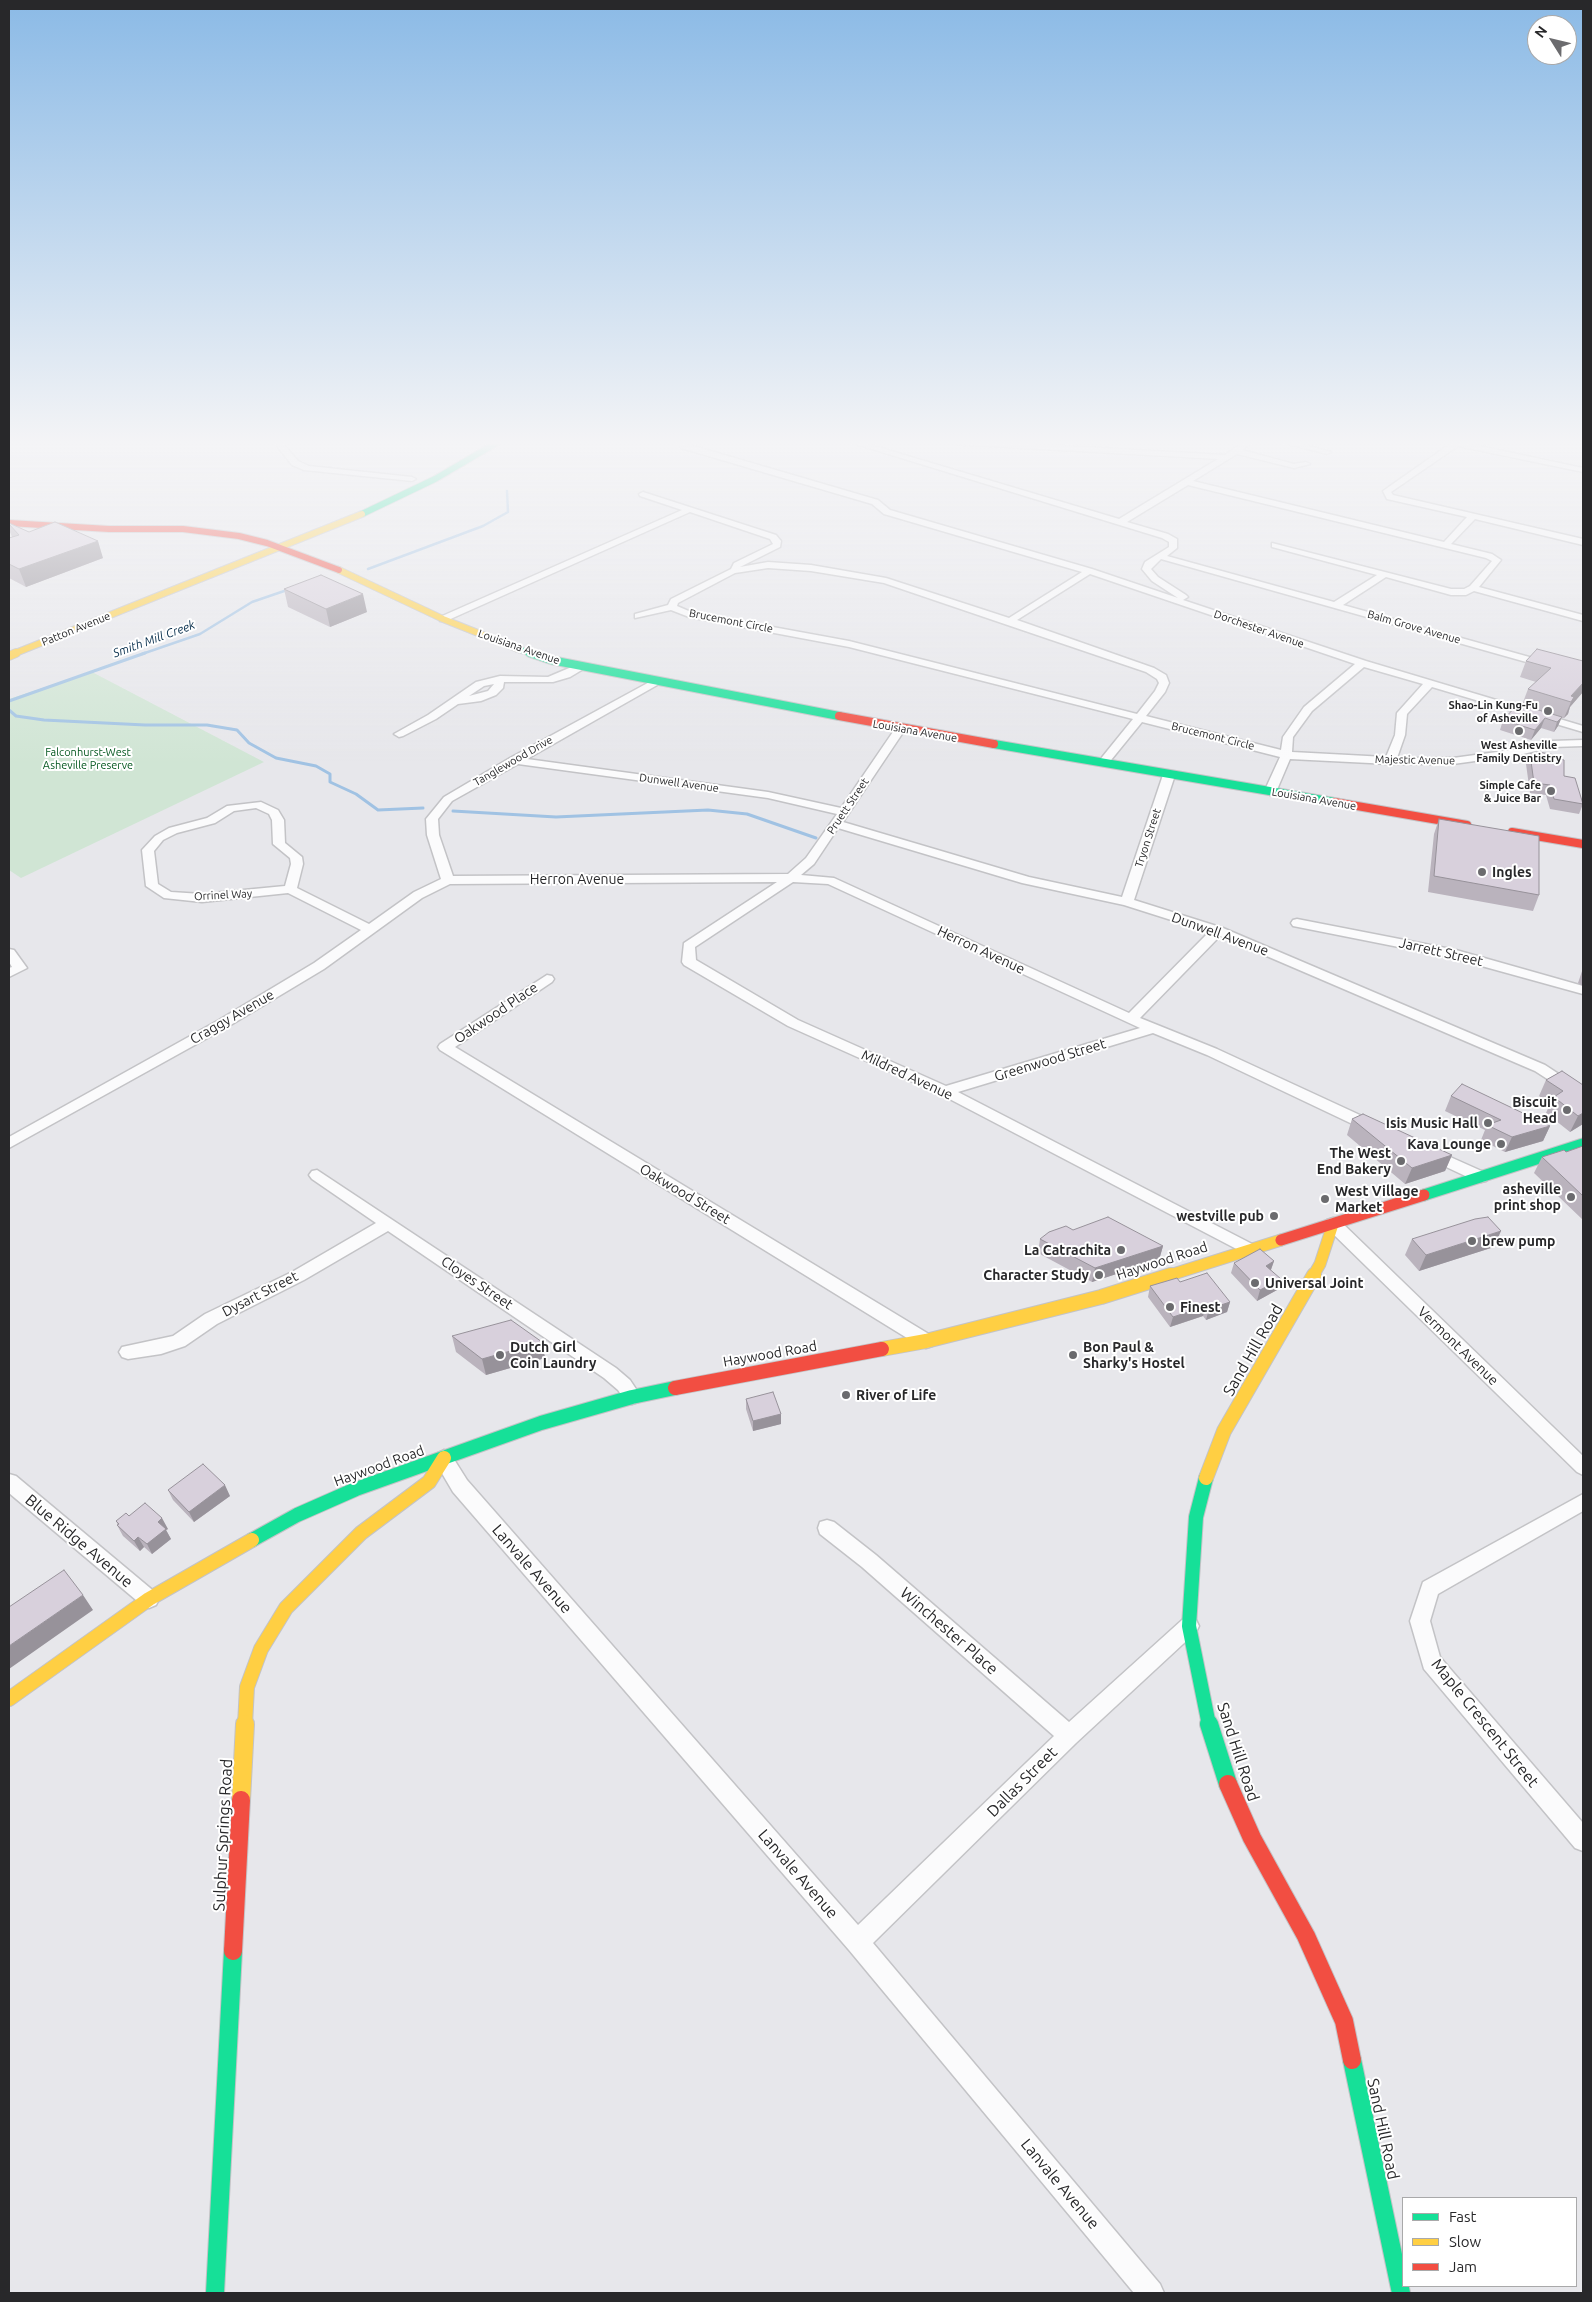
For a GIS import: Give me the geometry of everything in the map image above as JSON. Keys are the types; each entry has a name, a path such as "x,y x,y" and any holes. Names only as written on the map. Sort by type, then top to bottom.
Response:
{"street":[{"name":"Patton Avenue","path":"9,643 250,549"},
{"name":"Patton Avenue","path":"9,656 277,549"},
{"name":"Louisiana Avenue","path":"285,549 349,574 444,619 508,646 551,660 655,682 901,728 1480,827"},
{"path":"444,619 600,549"},
{"path":"733,572 737,565 768,549"},
{"name":"Dorchester Avenue","path":"1015,549 1089,571 1362,663 1583,729"},
{"path":"1171,549 1148,564 1146,569 1155,579 1201,609"},
{"path":"1291,549 1451,592 1466,592 1473,588 1497,560 1460,549"},
{"name":"Balm Grove Avenue","path":"1159,556 1583,676"},
{"name":"Brucemont Circle","path":"1103,763 1139,717 1160,692 1164,683 1162,677 1150,670 1010,621 886,581 792,566 768,565 733,572 674,601 672,607 689,614 849,644 1139,717 1286,754"},
{"path":"1010,621 1089,571"},
{"path":"1336,605 1385,574"},
{"path":"1473,588 1583,618"},
{"path":"638,616 672,607"},
{"path":"1270,792 1286,754 1288,737 1308,709 1362,663"},
{"path":"399,734 456,701 482,698 492,693 498,688 500,680 549,680 566,675 581,666"},
{"name":"Tanglewood Drive","path":"448,880 433,835 432,819 448,799 655,682"},
{"path":"1390,761 1400,735 1402,713 1430,683"},
{"name":"Pruett Street","path":"791,878 810,861 901,728"},
{"name":"Majestic Avenue","path":"1286,754 1390,761 1470,760 1519,752 1552,744 1583,743"},
{"name":"Dunwell Avenue","path":"514,760 768,795 844,812"},
{"name":"Tryon Street","path":"1127,902 1169,775"},
{"name":"Orrinel Way","path":"257,804 274,812 278,820 279,844 296,857 297,864 290,889 202,898 168,895 152,886 148,850 159,838 172,830 211,821 231,808 257,804"},
{"name":"Dunwell Avenue","path":"837,824 1026,880 1127,902 1218,931 1540,1068 1583,1097"},
{"path":"1500,830 1583,844"},
{"name":"Herron Avenue","path":"448,880 791,878 830,881 1131,1018 1212,1052 1383,1132"},
{"name":"Mildred Avenue","path":"791,878 689,946 689,962 793,1023 945,1091 1248,1249"},
{"name":"Craggy Avenue","path":"9,1143 240,1014 319,966 418,895 448,880"},
{"path":"290,889 370,930"},
{"name":"Jarrett Street","path":"1297,923 1451,953 1583,990"},
{"path":"1131,1018 1218,931"},
{"path":"9,953 14,971"},
{"name":"Oakwood Place","path":"445,1047 547,979"},
{"name":"Greenwood Street","path":"945,1091 1155,1028"},
{"name":"Oakwood Street","path":"445,1047 926,1341"},
{"name":"Haywood Road","path":"9,1699 149,1599 297,1515 356,1489 541,1424 632,1397 744,1373 926,1341 1101,1297 1583,1144"},
{"path":"1418,1148 1481,1177"},
{"name":"Cloyes Street","path":"317,1175 610,1373 624,1385 632,1397"},
{"name":"Dysart Street","path":"128,1352 161,1347 179,1341 211,1319 298,1276 388,1223"},
{"name":"Vermont Avenue","path":"1333,1224 1583,1467"},
{"name":"Sand Hill Road","path":"1333,1224 1320,1264 1224,1431 1207,1476 1196,1517 1189,1626 1209,1724 1228,1785 1252,1838 1306,1936 1344,2021 1401,2293"},
{"name":"Lanvale Avenue","path":"444,1458 449,1470 460,1486 857,1942 1151,2293"},
{"name":"Sulphur Springs Road","path":"215,2293 246,1687 261,1649 286,1608 361,1533 429,1482 444,1458"},
{"name":"Blue Ridge Avenue","path":"9,1482 149,1599"},
{"name":"Maple Crescent Street","path":"1583,1502 1430,1588 1420,1621 1431,1662 1583,1840"},
{"name":"Winchester Place","path":"827,1528 869,1561 1069,1736"},
{"name":"Dallas Street","path":"857,1942 1069,1736 1189,1626"}],"green space":[{"name":"Falconhurst-West Asheville Preserve","path":"92,672 264,762 21,878 9,870 9,699"}],"building":[{"path":"9,549 74,549 19,569 9,564"},
{"path":"321,575 363,594 326,609 284,589"},
{"path":"1537,649 1583,661 1583,683 1571,696 1574,697 1571,702 1528,689 1551,668 1526,661"},
{"path":"1518,704 1562,717 1557,722 1545,718 1535,730 1503,720"},
{"path":"1539,752 1560,756 1560,759 1564,760 1564,776 1575,778 1583,804 1554,799 1550,785 1534,783 1530,754 1539,755"},
{"name":"Ingles","path":"1439,819 1539,836 1539,895 1434,876"},
{"path":"1562,1071 1583,1085 1583,1113 1578,1116 1554,1097 1563,1091 1546,1080"},
{"path":"1462,1084 1550,1126 1512,1137 1487,1125 1501,1120 1451,1096"},
{"path":"1363,1114 1452,1155 1412,1168 1352,1119"},
{"path":"1583,1146 1583,1196 1542,1157"},
{"path":"1108,1217 1163,1246 1095,1268 1040,1239 1049,1232 1066,1226 1073,1230"},
{"path":"1488,1217 1501,1231 1426,1255 1412,1239 1475,1219"},
{"path":"1260,1249 1274,1261 1266,1266 1281,1279 1260,1290 1234,1263"},
{"path":"1207,1273 1230,1302 1209,1309 1206,1306 1173,1317 1150,1286 1177,1278 1180,1282"},
{"path":"511,1320 542,1342 482,1359 452,1336"},
{"path":"773,1392 781,1414 753,1421 746,1399"},
{"path":"203,1464 225,1485 189,1512 168,1490"},
{"path":"145,1503 162,1518 158,1522 166,1529 147,1544 138,1537 134,1541 117,1525 119,1524 116,1521 126,1513 129,1516"},
{"path":"64,1570 83,1595 9,1646 9,1607"}],"waterway":[{"name":"Smith Mill Creek","path":"368,569 420,549"},
{"name":"Smith Mill Creek","path":"142,654 200,634 252,602 290,589"},
{"name":"Smith Mill Creek","path":"9,701 145,653"},
{"path":"9,710 16,716 44,720 145,725 207,725 237,730 249,743 276,758 316,766 330,774 330,782 356,794 378,810 423,808"},
{"path":"453,811 556,817 708,810 747,814 816,838"}],"traffic: fast":[{"path":"518,649 551,660 839,716"},
{"path":"994,744 1334,802"},
{"path":"1424,1195 1583,1144"},
{"path":"252,1540 297,1515 356,1489 541,1423 632,1397 675,1388"},
{"path":"1206,1478 1196,1517 1189,1626 1209,1724 1228,1784"},
{"path":"215,2293 233,1951"},
{"path":"1352,2060 1401,2293"}],"traffic: slow":[{"path":"9,656 274,549"},
{"path":"339,570 443,619 518,649"},
{"path":"1206,1478 1224,1431 1320,1264 1333,1224"},
{"path":"882,1349 926,1341 1101,1297 1281,1240"},
{"path":"241,1800 247,1687 261,1649 286,1608 361,1533 429,1482 444,1458"},
{"path":"9,1699 149,1599 252,1540"}],"traffic: jam":[{"path":"284,549 339,570"},
{"path":"839,716 994,744"},
{"path":"1334,802 1467,825"},
{"path":"1512,832 1583,844"},
{"path":"1281,1240 1424,1195"},
{"path":"675,1388 882,1349"},
{"path":"1228,1784 1252,1838 1306,1936 1344,2021 1352,2060"},
{"path":"233,1951 241,1800"}],"place":[{"name":"Shao-Lin Kung-Fu of Asheville","path":"1548,711"},
{"name":"West Asheville Family Dentistry","path":"1519,731"},
{"name":"Simple Cafe & Juice Bar","path":"1551,791"},
{"name":"Ingles","path":"1482,872"},
{"name":"Biscuit Head","path":"1567,1110"},
{"name":"Isis Music Hall","path":"1488,1123"},
{"name":"Kava Lounge","path":"1501,1144"},
{"name":"The West End Bakery","path":"1401,1161"},
{"name":"asheville print shop","path":"1571,1197"},
{"name":"West Village Market","path":"1325,1199"},
{"name":"westville pub","path":"1274,1216"},
{"name":"brew pump","path":"1472,1241"},
{"name":"La Catrachita","path":"1121,1250"},
{"name":"Character Study","path":"1099,1275"},
{"name":"Universal Joint","path":"1255,1283"},
{"name":"Finest","path":"1170,1307"},
{"name":"Dutch Girl Coin Laundry","path":"500,1355"},
{"name":"Bon Paul & Sharky's Hostel","path":"1073,1355"},
{"name":"River of Life","path":"846,1395"}]}
